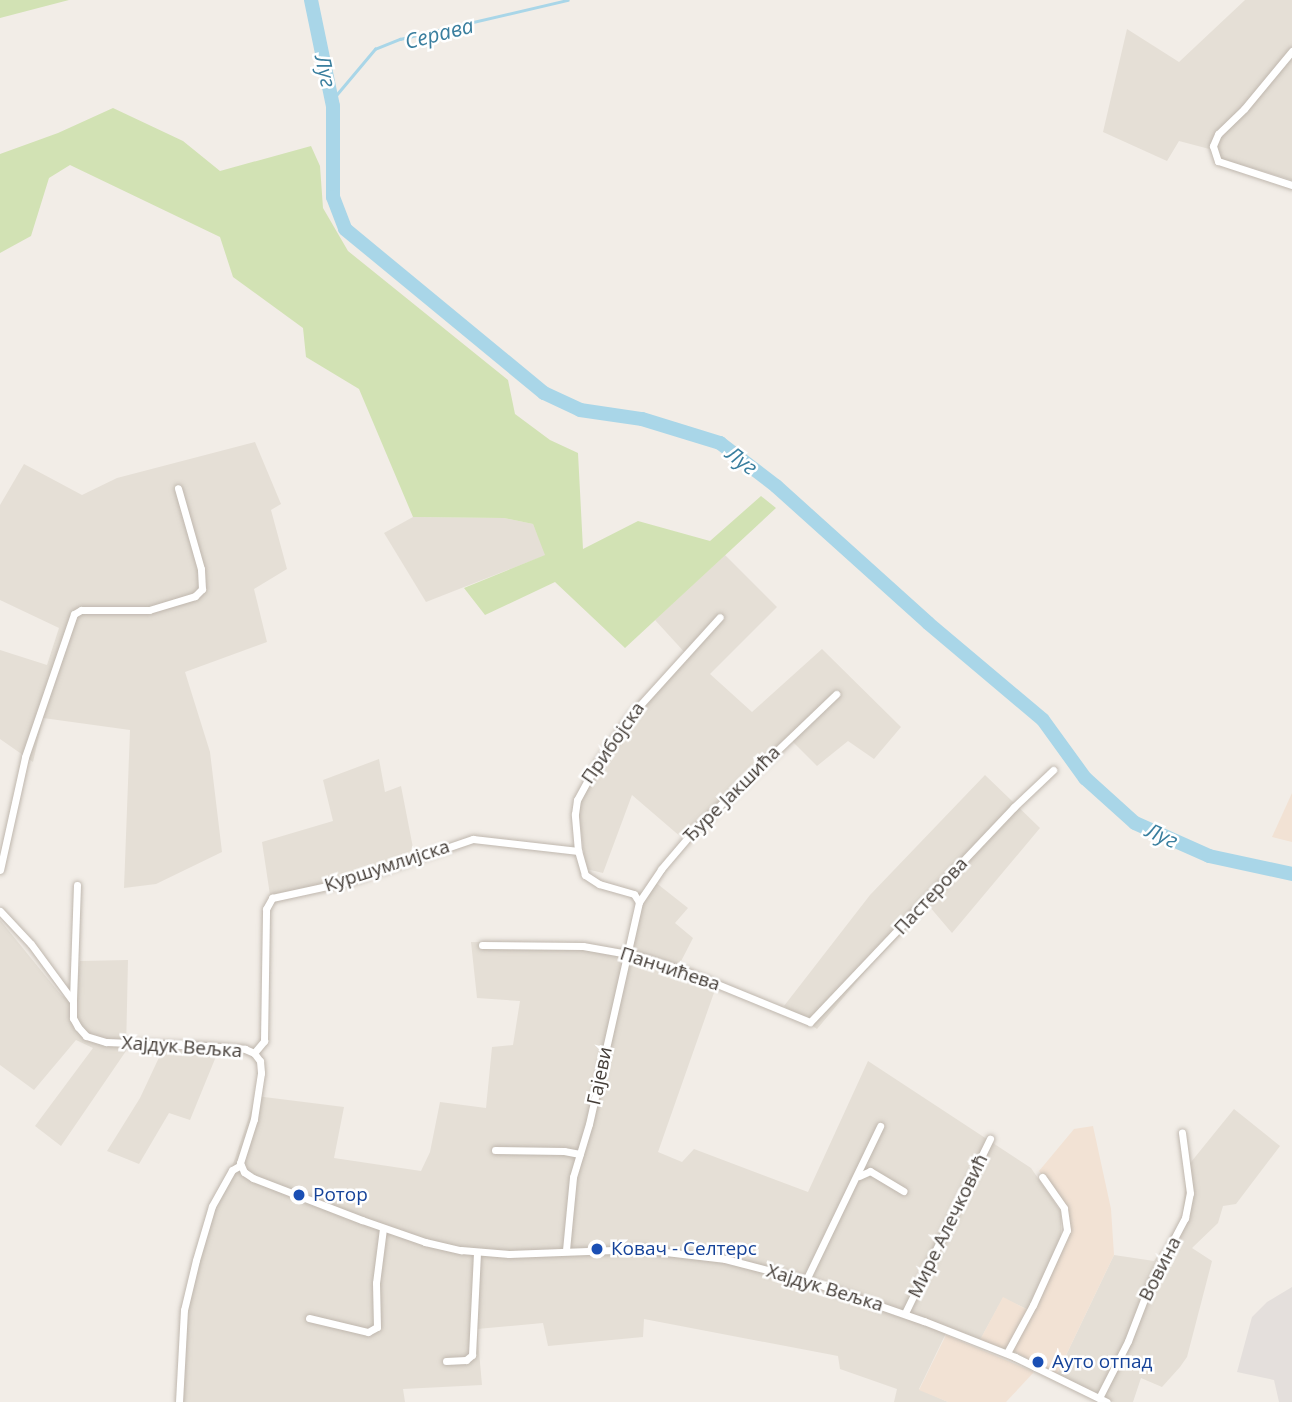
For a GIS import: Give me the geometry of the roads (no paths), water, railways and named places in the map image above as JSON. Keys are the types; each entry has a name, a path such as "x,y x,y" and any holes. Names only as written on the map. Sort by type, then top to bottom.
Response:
{"street":[{"path":"1292,51 1244,109 1218,134 1213,146 1218,161 1292,185"},
{"path":"0,870 25,757 74,614 88,609 119,612 149,610 195,596 202,589 201,569 178,488"},
{"name":"Прибојска","path":"639,902 629,892 591,881 582,869 575,804 597,763 651,690 720,617"},
{"name":"Ђуре Јакшића","path":"639,902 690,834 836,694"},
{"name":"Пастерова","path":"810,1022 1014,807 1053,770"},
{"name":"Куршумлијска","path":"254,1054 264,1041 266,909 272,898 350,881 473,839 578,851"},
{"name":"Хајдук Вељка","path":"77,885 73,1018 78,1027 86,1036 94,1039 232,1048 254,1054 260,1061 261,1073 254,1119 241,1165 253,1178 425,1242 478,1252 509,1254 640,1249 725,1259 806,1280 1007,1353 1107,1402"},
{"name":"Гајеви","path":"566,1250 573,1177 639,902"},
{"name":"Хајдук Вељка","path":"0,911 31,944 73,1001"},
{"name":"Панчићева","path":"482,945 583,946 625,955 683,970 810,1022"},
{"path":"806,1280 859,1176 880,1126"},
{"name":"Вовина","path":"1099,1398 1128,1341 1153,1277 1185,1218 1190,1193 1182,1133"},
{"name":"Мире Алечковић","path":"905,1314 990,1139"},
{"path":"495,1150 564,1151 580,1154"},
{"path":"179,1402 184,1310 196,1260 212,1206 232,1170 241,1165"},
{"path":"859,1176 870,1171 903,1191"},
{"path":"1007,1353 1067,1230 1064,1208 1042,1177"},
{"path":"309,1318 368,1332 377,1327 376,1283 383,1228"},
{"path":"446,1361 466,1360 472,1355 478,1252"}],"waterway":[{"name":"Луг","path":"311,0 333,106 333,197 345,229 544,393 580,410 642,419 720,443 776,486 928,623 1043,720 1085,778 1135,823 1209,856 1292,874"},
{"name":"Серава","path":"332,100 375,49 400,39 568,0"}],"place":[{"name":"Ротор","path":"299,1195"},
{"name":"Ковач - Селтерс","path":"597,1249"},
{"name":"Ауто отпад","path":"1038,1362"}]}
